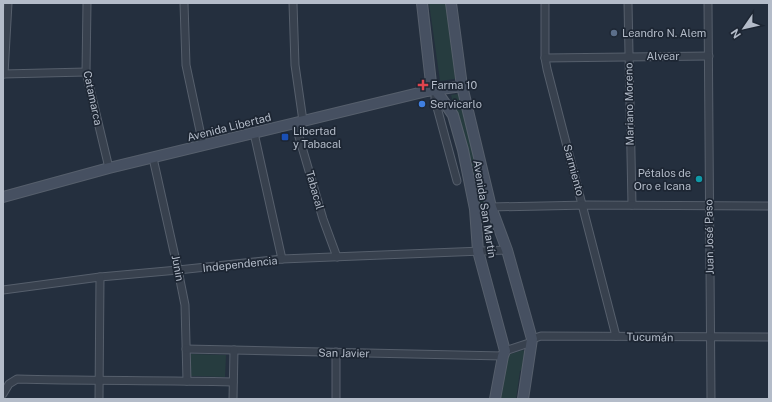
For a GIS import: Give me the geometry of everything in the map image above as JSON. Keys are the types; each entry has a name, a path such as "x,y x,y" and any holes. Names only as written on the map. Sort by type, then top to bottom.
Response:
{"main road":[{"name":"Avenida San Martín","path":"422,3 431,83 453,115 463,150 475,209 478,250 504,354 495,399"},
{"name":"Avenida San Martín","path":"451,3 462,86 491,207 507,250 532,341 523,399"},
{"name":"Avenida Libertad","path":"3,197 109,168 299,122 435,90 462,86"}],"street":[{"path":"8,3 3,74 86,72"},
{"name":"Catamarca","path":"87,3 86,72 109,168"},
{"path":"184,3 186,65 203,146"},
{"name":"Tabacal","path":"293,3 299,122 323,219 337,257"},
{"name":"Sarmiento","path":"546,3 545,58 547,69 616,336"},
{"name":"Mariano Moreno","path":"628,3 632,205"},
{"name":"Juan José Paso","path":"708,3 711,399"},
{"name":"Alvear","path":"545,58 709,56"},
{"path":"435,90 435,100 457,182"},
{"path":"254,133 282,259"},
{"name":"Junin","path":"153,158 178,270 184,305 187,381"},
{"path":"475,209 491,207 632,205 769,206"},
{"name":"Independencia","path":"3,290 100,277 282,259 507,250"},
{"path":"99,399 100,277"},
{"name":"Tucumán","path":"504,354 541,336 769,337"},
{"name":"San Javier","path":"186,349 504,354"},
{"path":"233,399 234,350"},
{"path":"336,352 336,399"},
{"path":"3,394 9,384 17,379 234,382"}],"green space":[{"path":"429,3 449,3 461,78 440,81"},
{"path":"458,94 490,205 479,205 451,95"},
{"path":"522,350 525,351 525,368 520,371 516,399 499,399 508,355"},
{"path":"191,354 226,355 225,377 191,376"}],"place":[{"name":"Leandro N. Alem","path":"614,33"},
{"name":"Farma 10","path":"423,85"},
{"name":"Servicarlo","path":"422,104"},
{"name":"Libertad y Tabacal","path":"285,137"},
{"name":"Pétalos de Oro e Icana","path":"699,179"}]}
